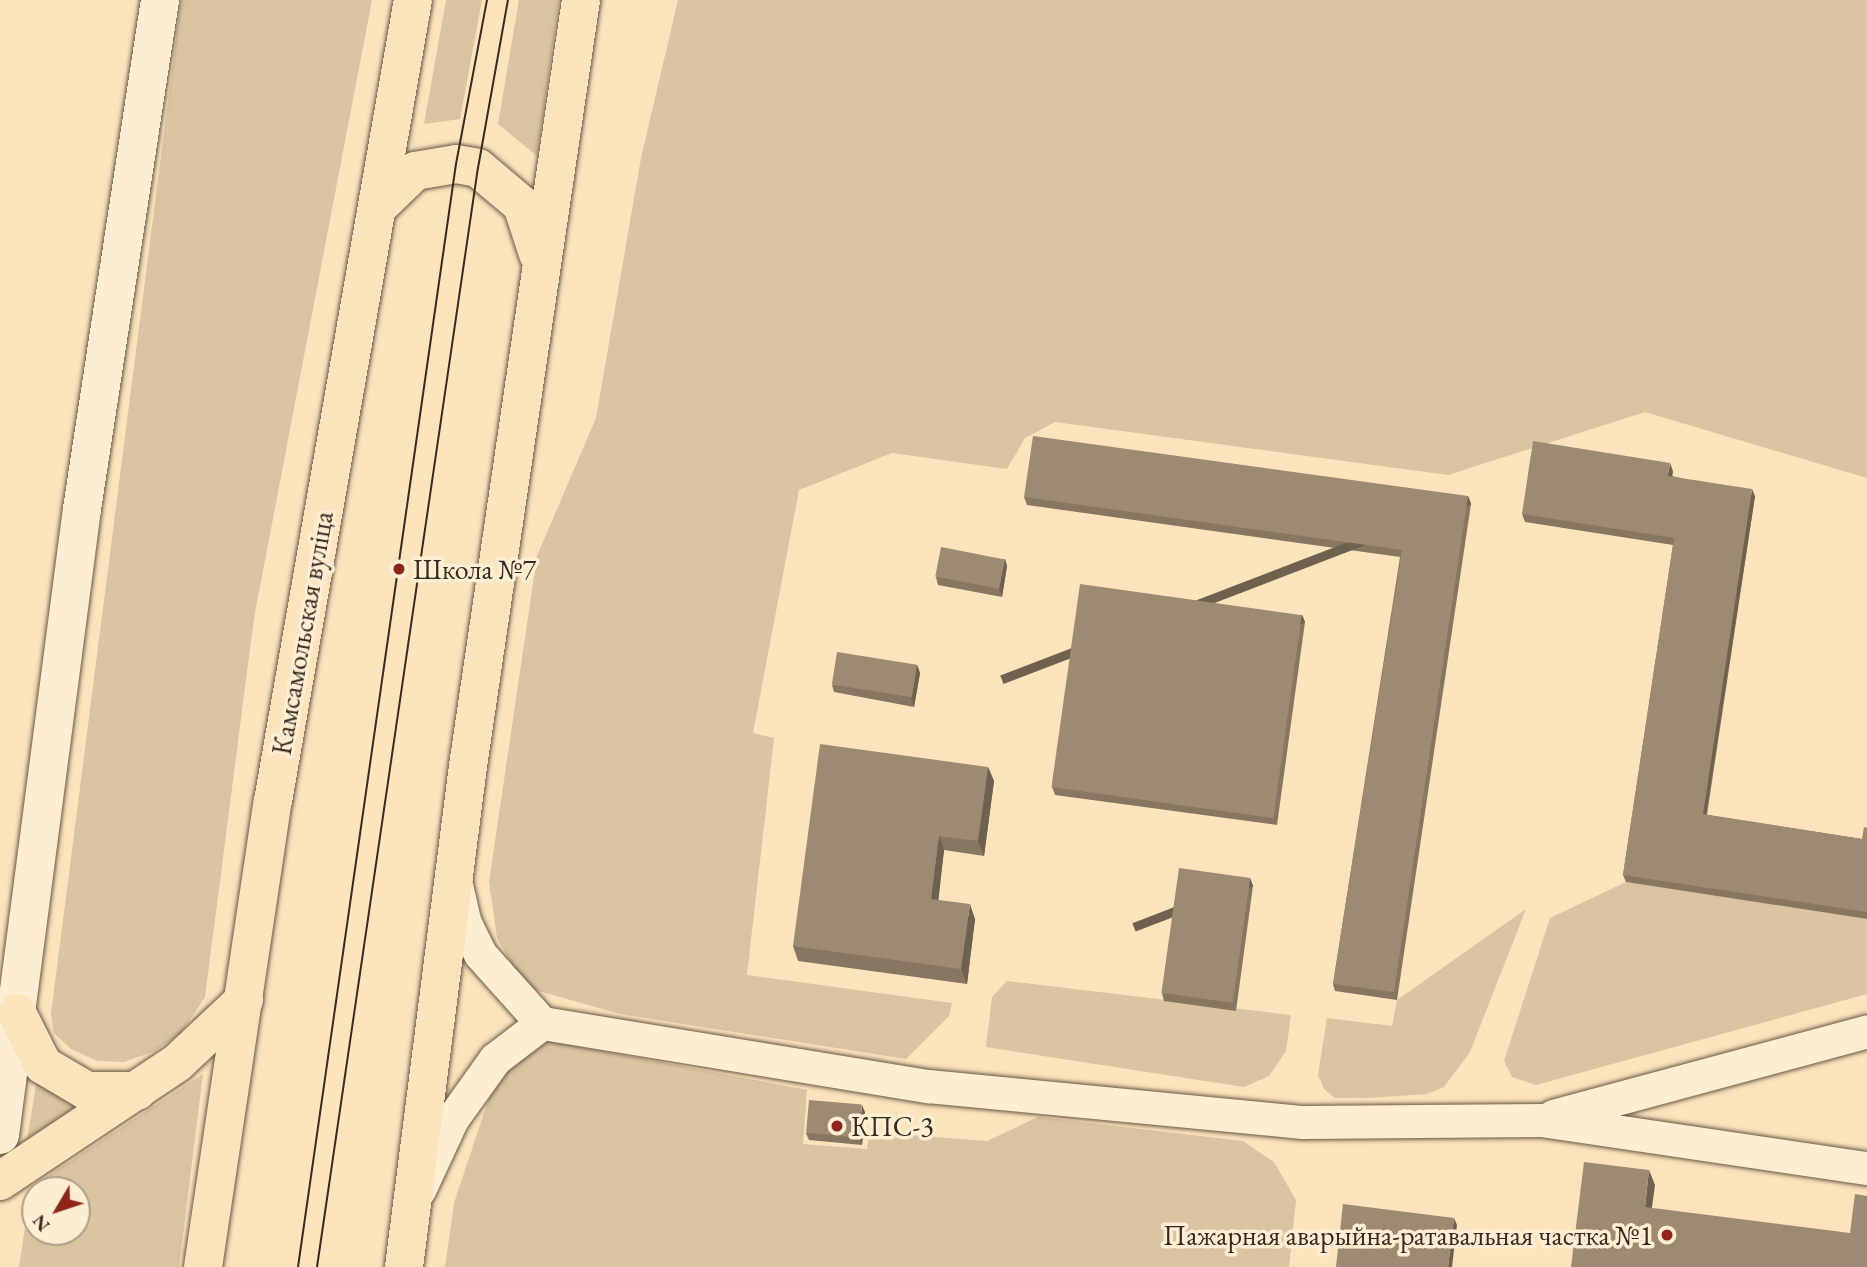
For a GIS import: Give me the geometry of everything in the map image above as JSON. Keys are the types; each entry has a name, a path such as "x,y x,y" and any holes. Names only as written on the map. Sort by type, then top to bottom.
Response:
{"main road":[{"name":"Камсамольская вуліца","path":"202,1267 272,801 413,0"},
{"path":"404,1267 454,879 540,260 581,0"},
{"path":"377,208 415,171 456,164 478,168 522,205 540,260"},
{"path":"0,1181 177,1063 244,1000"},
{"path":"17,1013 43,1065 87,1091 137,1091"}],"street":[{"path":"0,1135 82,509 160,0"},
{"path":"454,879 465,923 480,954 542,1023 928,1086 1304,1122 1541,1120 1867,1168"},
{"path":"414,1200 452,1119 488,1069 542,1023"},
{"path":"1541,1120 1867,1031"}],"shaded area":[{"path":"181,0 372,0 254,618 205,997 181,1033 155,1051 124,1062 97,1061 71,1049 54,1033 51,1014"},
{"path":"446,0 482,0 460,119 424,124"},
{"path":"519,0 559,0 537,156 498,124"},
{"path":"678,0 1867,0 1867,478 1645,412 1448,475 1055,422 1025,438 1007,469 892,453 799,490 753,733 774,738 747,975 952,1003 949,1016 906,1059 620,1014 525,987 497,938 489,882 537,556 596,418 641,158"},
{"path":"1626,882 1867,919 1867,994 1536,1085 1512,1077 1504,1061 1550,918"},
{"path":"1526,909 1470,1052 1444,1087 1427,1094 1368,1098 1335,1098 1324,1089 1318,1075 1327,1018 1392,1026 1397,1000"},
{"path":"1007,981 1291,1015 1286,1051 1269,1076 1244,1087 986,1047 992,997"},
{"path":"539,1039 807,1090 803,1144 867,1149 869,1132 987,1141 1038,1117 1243,1141 1274,1162 1296,1200 1289,1267 445,1267 454,1203 492,1089 520,1050"},
{"path":"203,1074 179,1267 19,1267 22,1246 91,1246 91,1176 48,1176"},
{"path":"37,1080 82,1103 27,1139"}],"building":[{"path":"1033,436 1468,496 1394,992 1333,984 1402,550 1024,497"},
{"path":"1533,441 1670,463 1668,476 1752,489 1703,814 1862,839 1864,827 1867,828 1867,912 1623,875 1674,538 1522,514"},
{"path":"941,547 1005,559 999,589 935,576"},
{"path":"1080,584 1302,615 1273,818 1051,787"},
{"path":"837,652 917,665 912,697 832,685"},
{"path":"820,744 988,767 978,841 939,836 931,899 970,904 961,969 793,946"},
{"path":"1179,868 1250,878 1233,1003 1161,993"},
{"name":"КПС-3","path":"809,1100 862,1105 859,1137 806,1133"},
{"name":"Пажарная аварыйна-ратавальная частка №1","path":"1584,1162 1649,1170 1645,1207 1850,1233 1855,1194 1867,1196 1867,1267 1571,1267"},
{"path":"1343,1204 1454,1218 1448,1267 1336,1267"}],"tram line":[{"path":"298,1267 456,164 487,0"},
{"path":"317,1267 478,168 508,0"}],"place":[{"name":"Школа №7","path":"399,569"},
{"name":"КПС-3","path":"837,1126"},
{"name":"Пажарная аварыйна-ратавальная частка №1","path":"1667,1235"}]}
